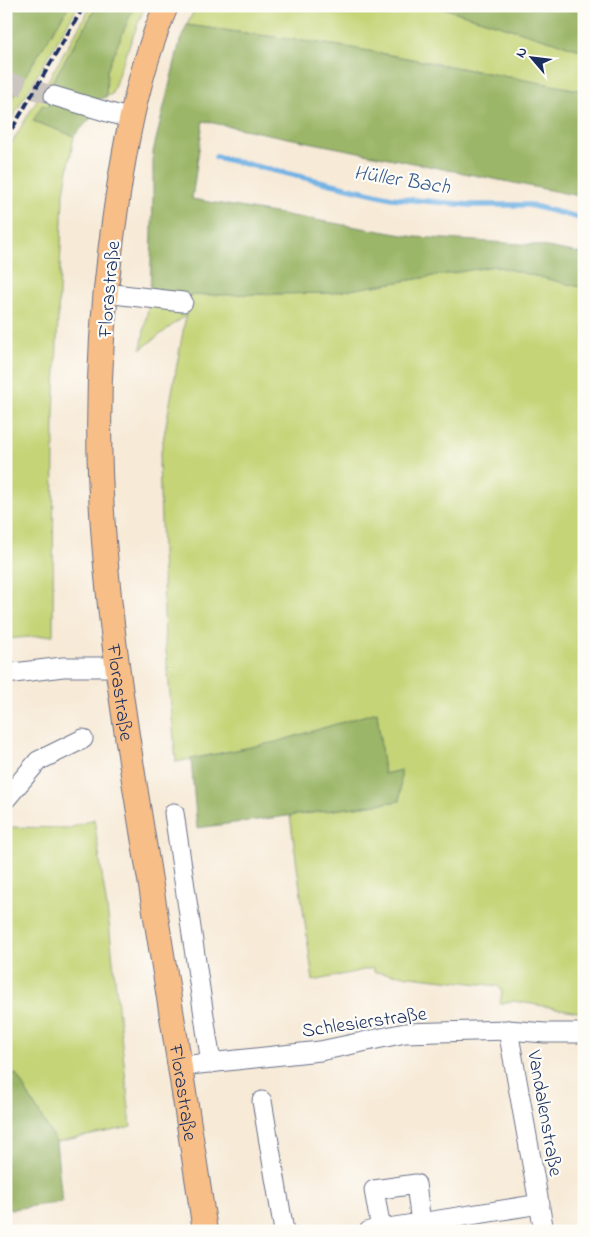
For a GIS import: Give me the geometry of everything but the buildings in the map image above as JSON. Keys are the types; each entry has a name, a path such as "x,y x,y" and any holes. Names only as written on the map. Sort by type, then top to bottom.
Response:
{"main road":[{"name":"Florastraße","path":"166,6 145,63 131,119 117,197 105,293 100,408 100,471 104,537 125,726 181,1066 205,1231"}],"street":[{"path":"54,96 131,119"},
{"path":"105,293 183,302"},
{"path":"6,674 63,667 118,667"},
{"path":"6,799 38,760 84,739"},
{"path":"174,813 212,1063"},
{"name":"Schlesierstraße","path":"181,1066 320,1051 405,1033 508,1030 584,1033"},
{"name":"Vandalenstraße","path":"508,1030 544,1231"},
{"path":"262,1101 284,1231"},
{"name":"Vandalenstraße","path":"421,1223 416,1184 374,1190 375,1230 421,1223 540,1204"}],"green space":[{"path":"6,6 69,6 26,74 6,110"},
{"path":"69,6 78,6 6,129 6,110 26,74"},
{"path":"91,6 97,6 52,82 60,86 48,106 33,121 74,136 63,198 54,415 53,635 6,639 6,153"},
{"path":"97,6 134,6 107,70 106,97 91,102 56,91 59,86 52,83"},
{"path":"134,6 145,6 112,94 106,97 107,70"},
{"path":"196,6 436,6 584,51 584,91 347,47 187,25"},
{"path":"436,6 584,6 584,51"},
{"path":"187,25 347,47 584,91 584,197 203,121 192,199 415,237 536,245 584,254 584,288 495,266 331,293 150,296 153,152 180,41"},
{"path":"51,100 87,113 91,118 74,136 33,121 42,105 48,106"},
{"path":"495,266 584,288 584,1013 514,1001 500,1004 502,991 498,986 374,972 373,968 313,981 290,816 400,801 401,770 384,774 377,712 276,742 176,762 165,640 159,463 186,315 141,349 150,296 331,293"},
{"path":"377,712 384,774 401,770 400,801 197,828 191,759 276,742"},
{"path":"94,819 109,923 131,1127 56,1142 16,1074 6,1076 6,827 70,828"},
{"path":"16,1074 56,1142 62,1202 6,1210 6,1076"}],"waterway":[{"name":"Hüller Bach","path":"216,157 392,198 470,205 529,205 584,219"}],"tunnel":[{"path":"6,81 54,96"}],"railway":[{"path":"6,139 84,6"}]}
